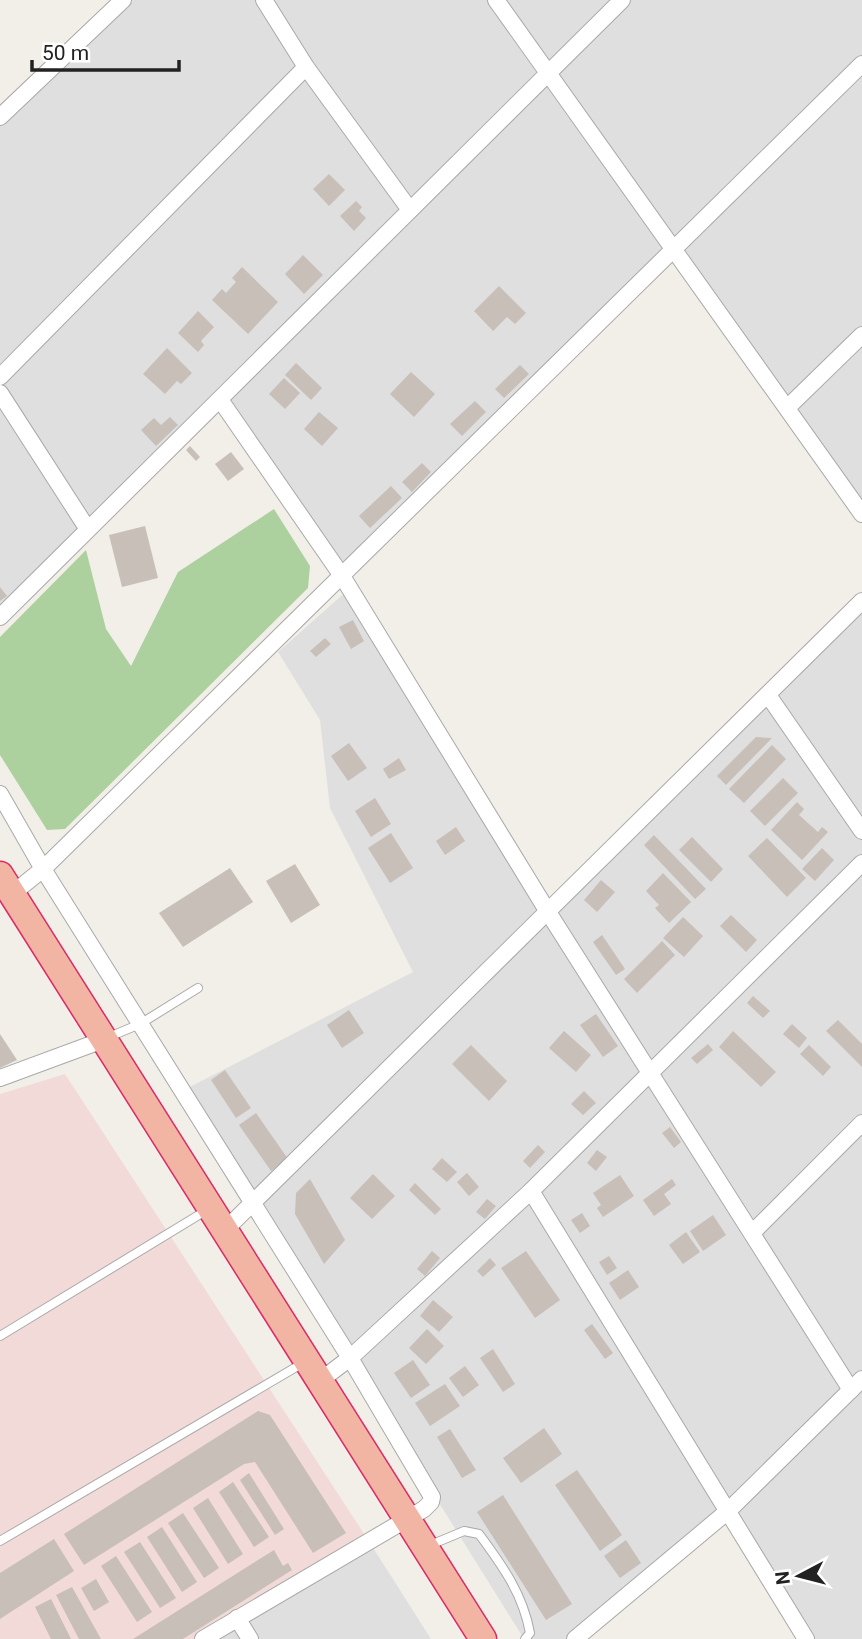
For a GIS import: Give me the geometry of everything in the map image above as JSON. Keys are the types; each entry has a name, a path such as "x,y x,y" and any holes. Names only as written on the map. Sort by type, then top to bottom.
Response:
{"highway":[{"path":"6,884 483,1639"}],"street":[{"path":"0,117 124,0"},
{"path":"264,0 306,67 410,210"},
{"path":"496,0 862,514"},
{"path":"0,618 87,528 222,401 622,0"},
{"path":"6,884 43,869 862,64"},
{"path":"0,377 306,67"},
{"path":"787,408 862,335"},
{"path":"0,393 87,528"},
{"path":"222,401 342,576 548,912 751,1233 857,1384 728,1511 575,1639"},
{"path":"224,1231 862,601"},
{"path":"768,695 862,831"},
{"path":"0,794 43,869 350,1358 430,1492 431,1503 408,1519 203,1639"},
{"path":"315,1370 350,1358 531,1191 862,863"},
{"path":"0,1078 103,1040"},
{"path":"751,1233 862,1123"},
{"path":"531,1191 806,1639"},
{"path":"237,1618 250,1639"}],"lane":[{"path":"103,1040 140,1024 198,988"},
{"path":"0,1336 209,1208"},
{"path":"0,1541 315,1370"},
{"path":"426,1547 464,1531 479,1534 513,1582 526,1609 530,1633 525,1639"}],"shaded area":[{"path":"123,0 862,0 862,514 675,250 342,576 221,401 0,617 0,117"},
{"path":"349,589 548,912 862,601 862,1639 806,1639 728,1511 575,1639 524,1639 182,1091 413,972 330,808 320,720 278,652"},
{"path":"65,1074 370,1543 213,1639 0,1639 0,1094"},
{"path":"370,1543 431,1639 213,1639"}],"green space":[{"path":"274,509 310,566 308,588 65,829 47,830 0,755 0,637 86,550 106,629 131,666 178,572"}],"building":[{"path":"329,174 345,190 329,206 313,189"},
{"path":"356,201 362,207 359,211 366,218 354,231 340,216"},
{"path":"303,255 323,275 304,294 285,274"},
{"path":"242,267 278,302 248,334 212,300 222,289 226,293 236,282 232,278"},
{"path":"499,286 526,313 515,324 507,317 493,331 474,311"},
{"path":"198,311 214,327 201,341 204,345 198,352 178,333"},
{"path":"167,348 192,373 181,384 177,381 165,394 143,374"},
{"path":"296,363 322,388 311,400 285,375"},
{"path":"520,365 529,374 504,398 495,389"},
{"path":"411,372 435,394 414,417 390,394"},
{"path":"284,378 300,393 285,409 269,394"},
{"path":"475,401 486,412 462,436 450,424"},
{"path":"319,412 338,428 322,446 304,429"},
{"path":"170,417 178,425 156,446 141,430 154,418 161,425"},
{"path":"190,446 200,457 196,461 186,450"},
{"path":"231,452 244,469 228,481 215,464"},
{"path":"422,463 431,472 412,492 402,482"},
{"path":"391,486 402,498 370,528 359,516"},
{"path":"145,526 158,578 122,587 109,535"},
{"path":"0,587 7,596 0,601"},
{"path":"353,620 364,641 351,649 339,627"},
{"path":"325,638 331,644 316,657 310,651"},
{"path":"756,737 772,738 726,785 717,776"},
{"path":"349,743 367,768 348,781 331,756"},
{"path":"772,745 786,759 744,803 729,789"},
{"path":"399,758 406,770 389,779 383,769"},
{"path":"783,778 798,793 765,826 750,811"},
{"path":"375,798 391,824 371,837 355,811"},
{"path":"797,802 804,809 799,815 818,832 822,827 828,832 802,860 771,830"},
{"path":"456,827 465,841 445,855 436,841"},
{"path":"391,833 413,868 390,883 368,848"},
{"path":"654,835 706,889 695,899 644,845"},
{"path":"692,837 723,869 711,882 679,850"},
{"path":"767,838 806,878 787,897 748,856"},
{"path":"822,848 834,860 815,881 802,869"},
{"path":"295,864 320,905 291,923 266,881"},
{"path":"230,868 253,902 183,947 159,913"},
{"path":"663,873 691,902 669,923 655,908 659,905 646,891"},
{"path":"601,880 615,892 597,912 584,900"},
{"path":"731,915 757,940 746,952 720,926"},
{"path":"683,917 703,936 684,957 663,938"},
{"path":"602,935 625,969 616,975 593,942"},
{"path":"662,941 675,955 637,993 624,979"},
{"path":"753,996 770,1011 763,1018 747,1003"},
{"path":"349,1010 364,1033 342,1048 327,1025"},
{"path":"596,1014 618,1046 603,1057 580,1025"},
{"path":"838,1020 862,1044 862,1067 826,1031"},
{"path":"792,1024 807,1038 799,1048 783,1034"},
{"path":"564,1031 591,1055 576,1072 549,1048"},
{"path":"733,1031 776,1072 761,1087 719,1047"},
{"path":"0,1034 17,1060 0,1068"},
{"path":"708,1044 713,1050 697,1064 691,1058"},
{"path":"471,1045 507,1081 489,1101 452,1064"},
{"path":"809,1045 831,1067 823,1076 800,1054"},
{"path":"225,1070 251,1108 236,1118 211,1080"},
{"path":"584,1091 596,1103 583,1115 571,1104"},
{"path":"256,1113 288,1159 271,1171 239,1125"},
{"path":"670,1127 681,1142 674,1148 662,1133"},
{"path":"538,1145 545,1152 530,1168 523,1161"},
{"path":"597,1150 607,1157 596,1171 587,1163"},
{"path":"442,1158 457,1172 447,1182 432,1169"},
{"path":"467,1173 479,1187 469,1196 457,1182"},
{"path":"373,1174 395,1196 372,1219 350,1198"},
{"path":"620,1175 634,1196 603,1217 597,1208 601,1205 593,1193"},
{"path":"310,1179 345,1240 324,1264 295,1214 296,1193"},
{"path":"672,1179 676,1185 664,1194 671,1204 654,1216 643,1200"},
{"path":"415,1183 441,1209 435,1215 409,1190"},
{"path":"487,1199 496,1206 485,1219 476,1212"},
{"path":"582,1213 590,1226 580,1233 571,1220"},
{"path":"713,1215 726,1235 703,1251 690,1231"},
{"path":"686,1232 700,1252 683,1264 669,1245"},
{"path":"432,1251 440,1258 425,1276 417,1269"},
{"path":"526,1251 560,1300 535,1318 501,1268"},
{"path":"609,1256 617,1268 607,1275 599,1262"},
{"path":"490,1258 496,1265 483,1277 477,1271"},
{"path":"628,1270 639,1287 620,1300 609,1283"},
{"path":"433,1300 453,1317 439,1332 420,1316"},
{"path":"592,1324 613,1353 605,1359 584,1330"},
{"path":"427,1329 444,1346 426,1364 409,1348"},
{"path":"493,1349 515,1384 503,1392 480,1358"},
{"path":"413,1360 430,1385 411,1398 394,1373"},
{"path":"465,1366 479,1385 463,1397 449,1378"},
{"path":"445,1384 460,1406 430,1426 415,1403"},
{"path":"258,1411 270,1415 346,1533 313,1553 255,1462 244,1464 84,1565 64,1534"},
{"path":"544,1428 562,1454 521,1483 503,1458"},
{"path":"450,1429 476,1470 462,1478 437,1437"},
{"path":"577,1470 622,1535 600,1551 555,1485"},
{"path":"249,1473 284,1529 275,1535 240,1480"},
{"path":"233,1482 269,1537 254,1547 219,1492"},
{"path":"503,1495 572,1604 546,1620 477,1512"},
{"path":"208,1498 243,1554 228,1564 193,1508"},
{"path":"183,1513 219,1568 204,1578 168,1523"},
{"path":"162,1527 197,1582 182,1592 147,1537"},
{"path":"54,1539 74,1571 0,1619 0,1573"},
{"path":"626,1540 641,1563 620,1578 604,1556"},
{"path":"140,1542 176,1598 160,1608 124,1552"},
{"path":"274,1550 283,1566 288,1563 292,1570 183,1639 133,1639"},
{"path":"116,1556 152,1612 137,1622 101,1566"},
{"path":"96,1579 109,1602 94,1611 81,1588"},
{"path":"72,1587 101,1639 79,1639 56,1595"},
{"path":"51,1599 71,1639 51,1639 35,1607"}]}
